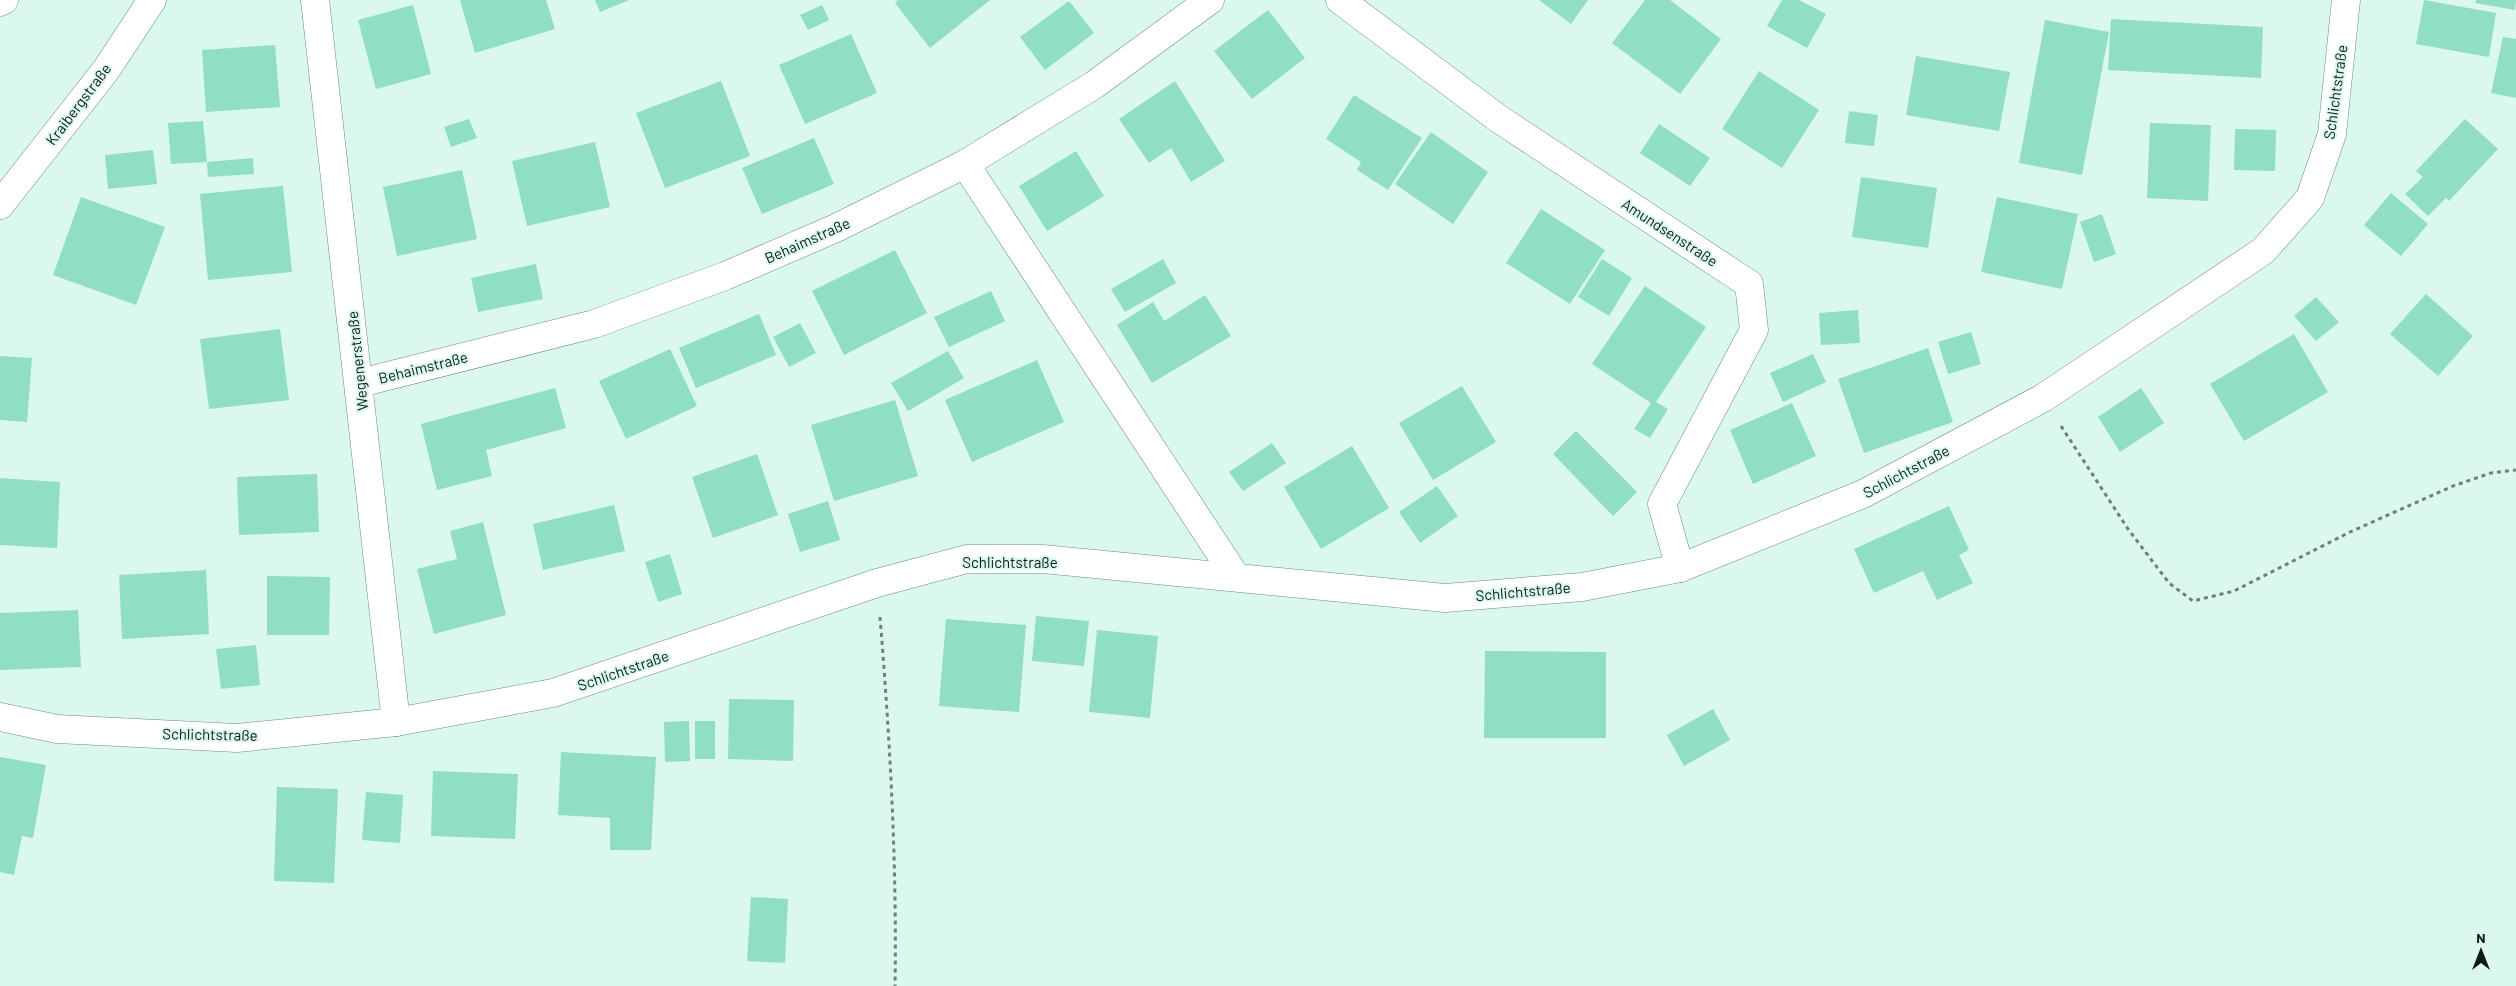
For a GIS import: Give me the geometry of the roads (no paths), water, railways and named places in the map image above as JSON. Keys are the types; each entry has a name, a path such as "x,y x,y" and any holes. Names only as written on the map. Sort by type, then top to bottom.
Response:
{"street":[{"path":"0,2 4,0"},
{"name":"Kraibergstraße","path":"0,205 106,70 152,0"},
{"name":"Wegenerstraße","path":"316,0 360,383 396,722"},
{"name":"Behaimstraße","path":"360,383 594,324 725,276 836,228 965,164 1094,85 1210,0"},
{"name":"Amundsenstraße","path":"1340,0 1499,119 1749,284 1754,330 1662,504 1680,568"},
{"name":"Schlichtstraße","path":"0,717 57,729 237,738 396,722 553,694 877,583 967,559 1043,559 1445,598 1582,587 1680,568 1863,494 2043,398 2263,251 2310,198 2332,134 2346,0"},
{"path":"965,164 1236,578"}]}
